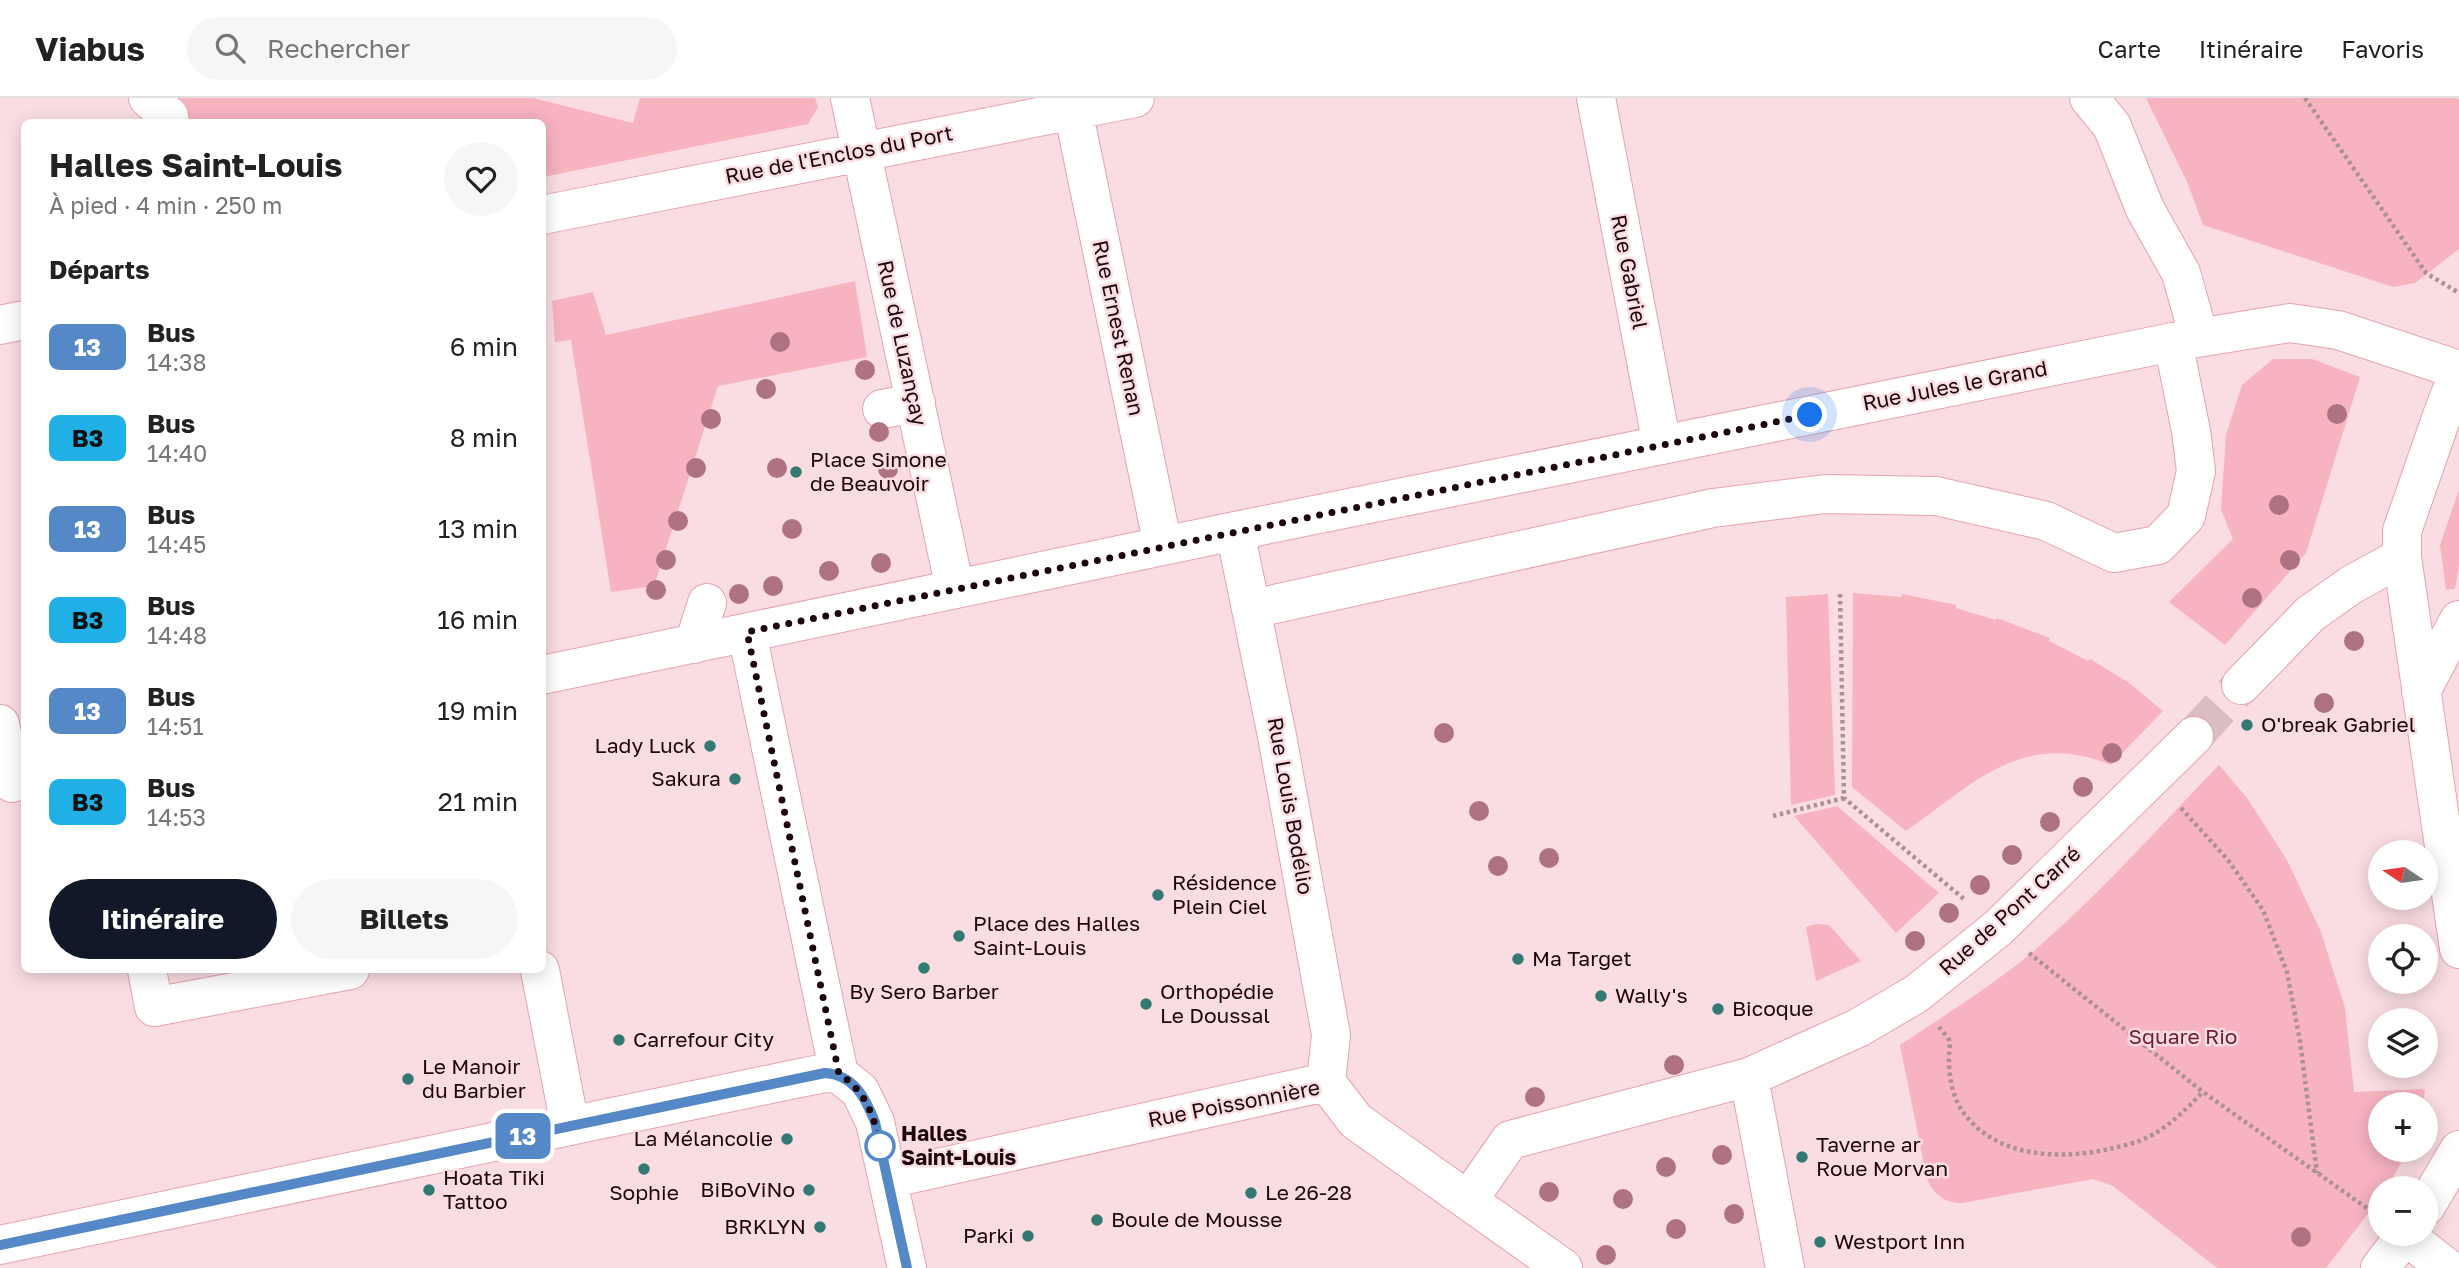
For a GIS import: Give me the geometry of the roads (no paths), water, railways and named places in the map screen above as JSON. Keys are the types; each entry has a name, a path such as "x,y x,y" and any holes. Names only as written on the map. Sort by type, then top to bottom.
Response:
{"street":[{"path":"148,98 170,119"},
{"name":"Rue de Luzançay","path":"850,98 899,406 955,589"},
{"name":"Rue de l'Enclos du Port","path":"546,214 1135,98"},
{"name":"Rue Gabriel","path":"1596,98 1662,445"},
{"path":"1252,609 1713,508 1825,494 1936,496 2046,521 2114,554 2158,545 2186,516 2196,471 2181,273 2146,209 2112,126 2089,98"},
{"name":"Rue Ernest Renan","path":"1073,110 1163,546"},
{"path":"0,325 21,321"},
{"name":"Rue Jules le Grand","path":"546,674 1662,445 2186,340 2290,323 2338,330 2459,371"},
{"path":"2459,371 2402,531 2402,557 2459,949"},
{"name":"Rue Louis Bodélio","path":"1235,531 1277,736 1331,1035 1326,1082"},
{"path":"2241,685 2311,614 2351,586 2402,557"},
{"path":"694,644 707,603"},
{"path":"2421,691 2459,620"},
{"path":"747,632 839,1074"},
{"path":"0,724 12,783"},
{"name":"Rue de Pont Carré","path":"1469,1199 1510,1140 1749,1077 1857,1028 1916,994 1998,928 2194,736"},
{"path":"148,973 154,1007 334,973"},
{"path":"541,973 570,1126"},
{"path":"0,1245 825,1073 839,1074 848,1079 866,1100 875,1122 907,1268"},
{"path":"1749,1077 1785,1268"},
{"name":"Rue Poissonnière","path":"888,1179 1326,1082 1356,1121 1563,1268"},
{"path":"2438,1178 2459,1150"},
{"path":"2380,1268 2392,1246"},
{"path":"2426,1246 2447,1268"}],"tunnel":[{"path":"2194,736 2241,685"}],"place":[{"name":"Place Simone de Beauvoir","path":"796,472"},
{"name":"O'break Gabriel","path":"2247,725"},
{"name":"Lady Luck","path":"710,746"},
{"name":"Sakura","path":"735,779"},
{"name":"Résidence Plein Ciel","path":"1158,895"},
{"name":"Place des Halles Saint-Louis","path":"959,936"},
{"name":"Ma Target","path":"1518,959"},
{"name":"By Sero Barber","path":"924,968"},
{"name":"Wally's","path":"1601,996"},
{"name":"Orthopédie Le Doussal","path":"1146,1004"},
{"name":"Bicoque","path":"1718,1009"},
{"name":"Carrefour City","path":"619,1040"},
{"name":"Le Manoir du Barbier","path":"408,1079"},
{"name":"La Mélancolie","path":"787,1139"},
{"name":"Halles Saint-Louis","path":"880,1146"},
{"name":"Taverne ar Roue Morvan","path":"1802,1157"},
{"name":"Sophie","path":"644,1169"},
{"name":"Hoata Tiki Tattoo","path":"429,1190"},
{"name":"BiBoViNo","path":"809,1190"},
{"name":"Le 26-28","path":"1251,1193"},
{"name":"Boule de Mousse","path":"1097,1220"},
{"name":"BRKLYN","path":"820,1227"},
{"name":"Parki","path":"1028,1236"},
{"name":"Westport Inn","path":"1820,1242"}],"park label":[{"name":"Square Rio","path":"2183,1037"}]}
